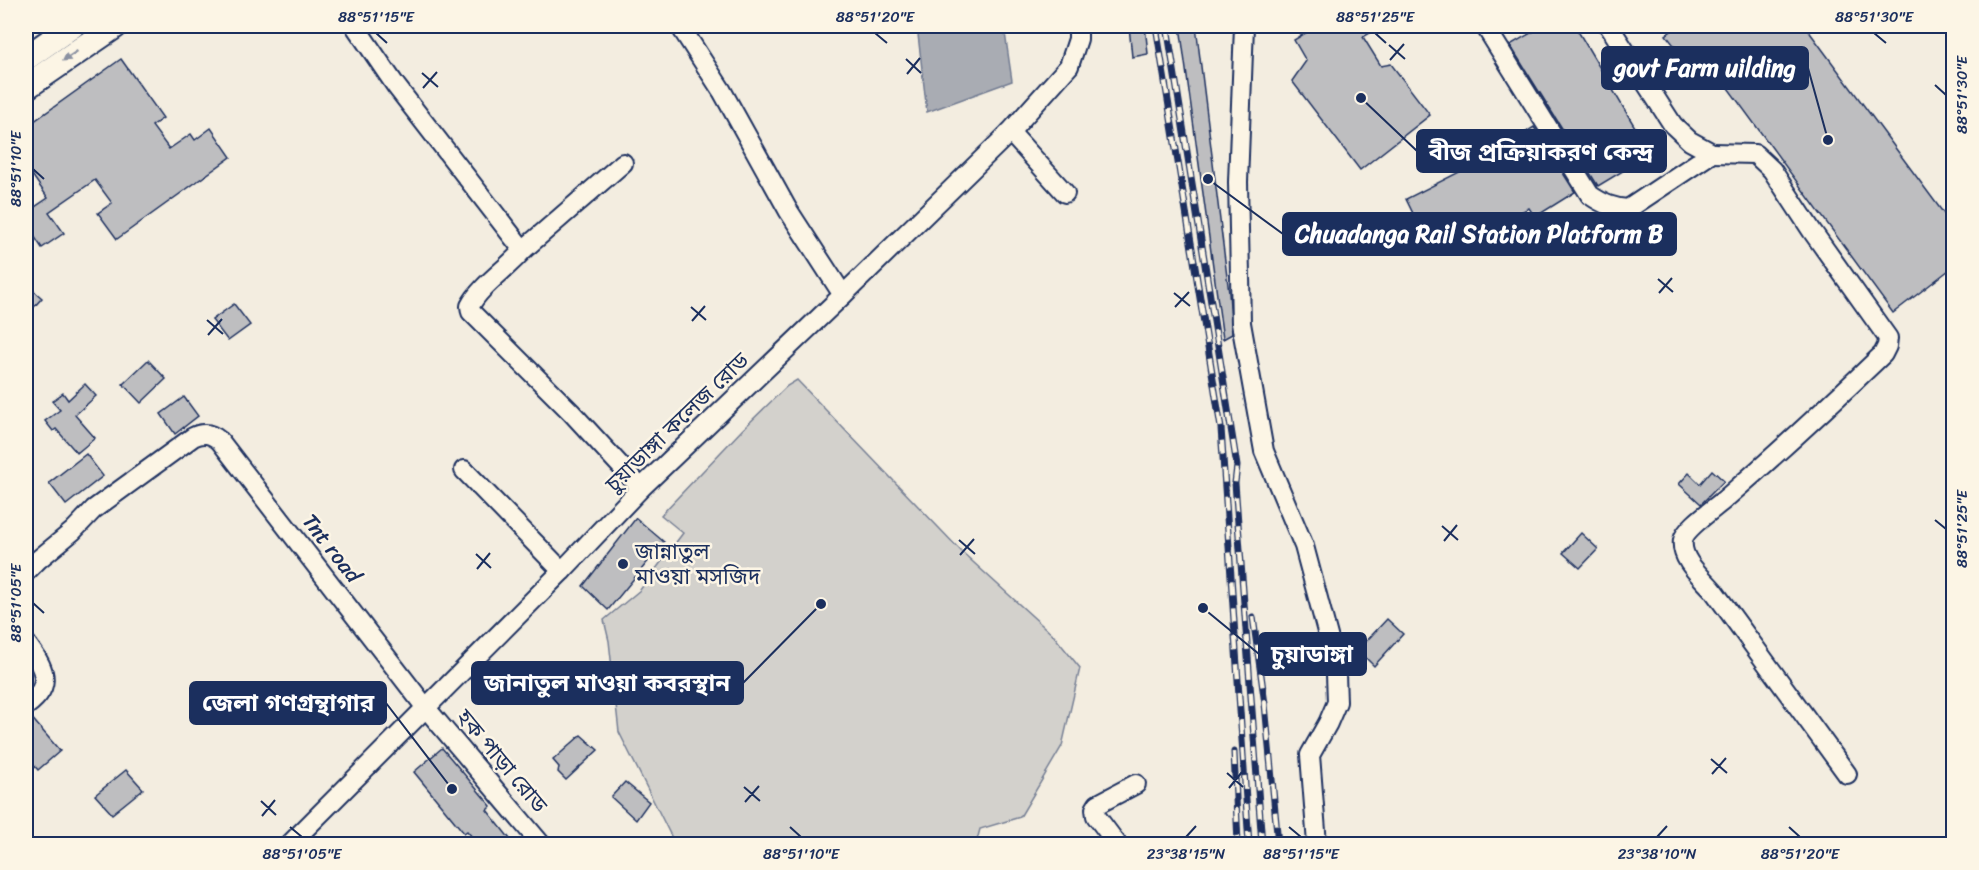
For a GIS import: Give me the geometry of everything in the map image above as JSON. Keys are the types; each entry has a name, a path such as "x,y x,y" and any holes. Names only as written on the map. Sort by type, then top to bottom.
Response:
{"main road":[{"path":"26,58 72,26"},
{"path":"26,87 115,26"}],"street":[{"path":"355,26 396,86 523,250"},
{"path":"680,26 722,91 788,210 843,295"},
{"name":"চুয়াডাঙ্গা কলেজ রোড","path":"290,844 562,571 641,488 1010,132 1069,66 1078,39 1078,26"},
{"path":"1244,26 1238,182 1242,323 1264,451 1304,546 1336,674 1337,702 1310,755 1317,844"},
{"path":"1485,26 1583,186 1590,195 1602,203 1615,208 1628,209 1712,153"},
{"path":"1609,26 1673,125 1690,141 1712,153 1755,154 1772,170 1888,338 1883,354 1789,444 1702,519 1686,534 1683,541 1686,558 1713,590 1847,774"},
{"path":"1010,132 1065,193"},
{"path":"623,163 523,250 473,300 470,306 471,312 571,412 641,488"},
{"name":"Tnt road","path":"26,572 73,531 94,509 193,437 200,434 214,436 426,708"},
{"path":"464,470 562,571"},
{"path":"26,643 39,661 44,673 44,688 26,706"},
{"name":"হক পাড়া রোড","path":"426,708 541,844"},
{"path":"1118,844 1096,816 1095,809 1098,804 1136,784"}],"shaded area":[{"path":"917,26 1004,26 1012,81 927,112"},
{"path":"797,380 962,552 1054,636 1080,668 1062,746 1020,817 980,829 976,844 675,844 619,732 609,641 604,620 640,590 683,533 661,515 742,430 787,386"}],"building":[{"path":"1129,26 1145,26 1148,54 1132,57"},
{"path":"1180,26 1196,26 1229,293 1232,334 1223,339"},
{"path":"1317,26 1382,26 1363,37 1381,66 1391,64 1430,115 1360,170 1292,81 1306,61 1294,40"},
{"path":"1543,26 1575,26 1651,154 1598,186 1510,45"},
{"path":"1678,26 1805,26 1953,226 1953,267 1893,313 1701,51 1687,62 1666,35"},
{"path":"121,59 163,118 152,126 169,149 191,134 195,140 211,128 231,157 117,239 98,213 112,203 95,180 49,212 64,233 42,248 26,224 26,213 48,198 26,166 26,127"},
{"path":"1534,127 1575,192 1535,217 1529,208 1474,235 1467,222 1427,242 1406,199 1495,154 1494,152"},
{"path":"26,284 42,298 26,316"},
{"path":"234,304 250,325 228,341 212,320"},
{"path":"148,360 166,379 141,403 123,384"},
{"path":"85,384 96,396 75,415 95,438 77,453 56,429 53,431 45,421 60,410 52,401 63,393 68,400"},
{"path":"184,397 198,416 175,434 161,414"},
{"path":"86,454 103,476 66,505 49,483"},
{"path":"1712,470 1724,481 1701,504 1679,484 1689,473 1700,484"},
{"name":"জান্নাতুল মাওয়া মসজিদ","path":"636,518 664,542 608,610 583,586"},
{"path":"1581,533 1598,549 1580,568 1563,553"},
{"path":"1387,619 1403,634 1374,666 1358,650"},
{"path":"30,716 60,751 38,770 26,756 26,717"},
{"path":"581,735 598,750 566,780 558,772 559,767 553,760"},
{"path":"442,748 491,806 487,810 514,844 478,844 467,831 464,833 414,772"},
{"path":"126,770 143,789 112,814 95,795"},
{"path":"625,782 649,802 636,820 611,797"}],"railway":[{"path":"1156,26 1221,428 1249,844"},
{"path":"1167,26 1237,466 1235,483 1262,844"},
{"path":"1253,617 1265,704 1278,844"},
{"path":"1234,752 1238,844"}],"place":[{"name":"বীজ প্রক্রিয়াকরণ কেন্দ্র","path":"1361,98"},
{"name":"govt Farm uilding","path":"1828,140"},
{"name":"Chuadanga Rail Station Platform B","path":"1208,179"},
{"name":"জান্নাতুল মাওয়া মসজিদ","path":"623,564"},
{"name":"জানাতুল মাওয়া কবরস্থান","path":"821,604"},
{"name":"চুয়াডাঙ্গা","path":"1203,608"},
{"name":"জেলা গণগ্রন্থাগার","path":"452,789"}]}
